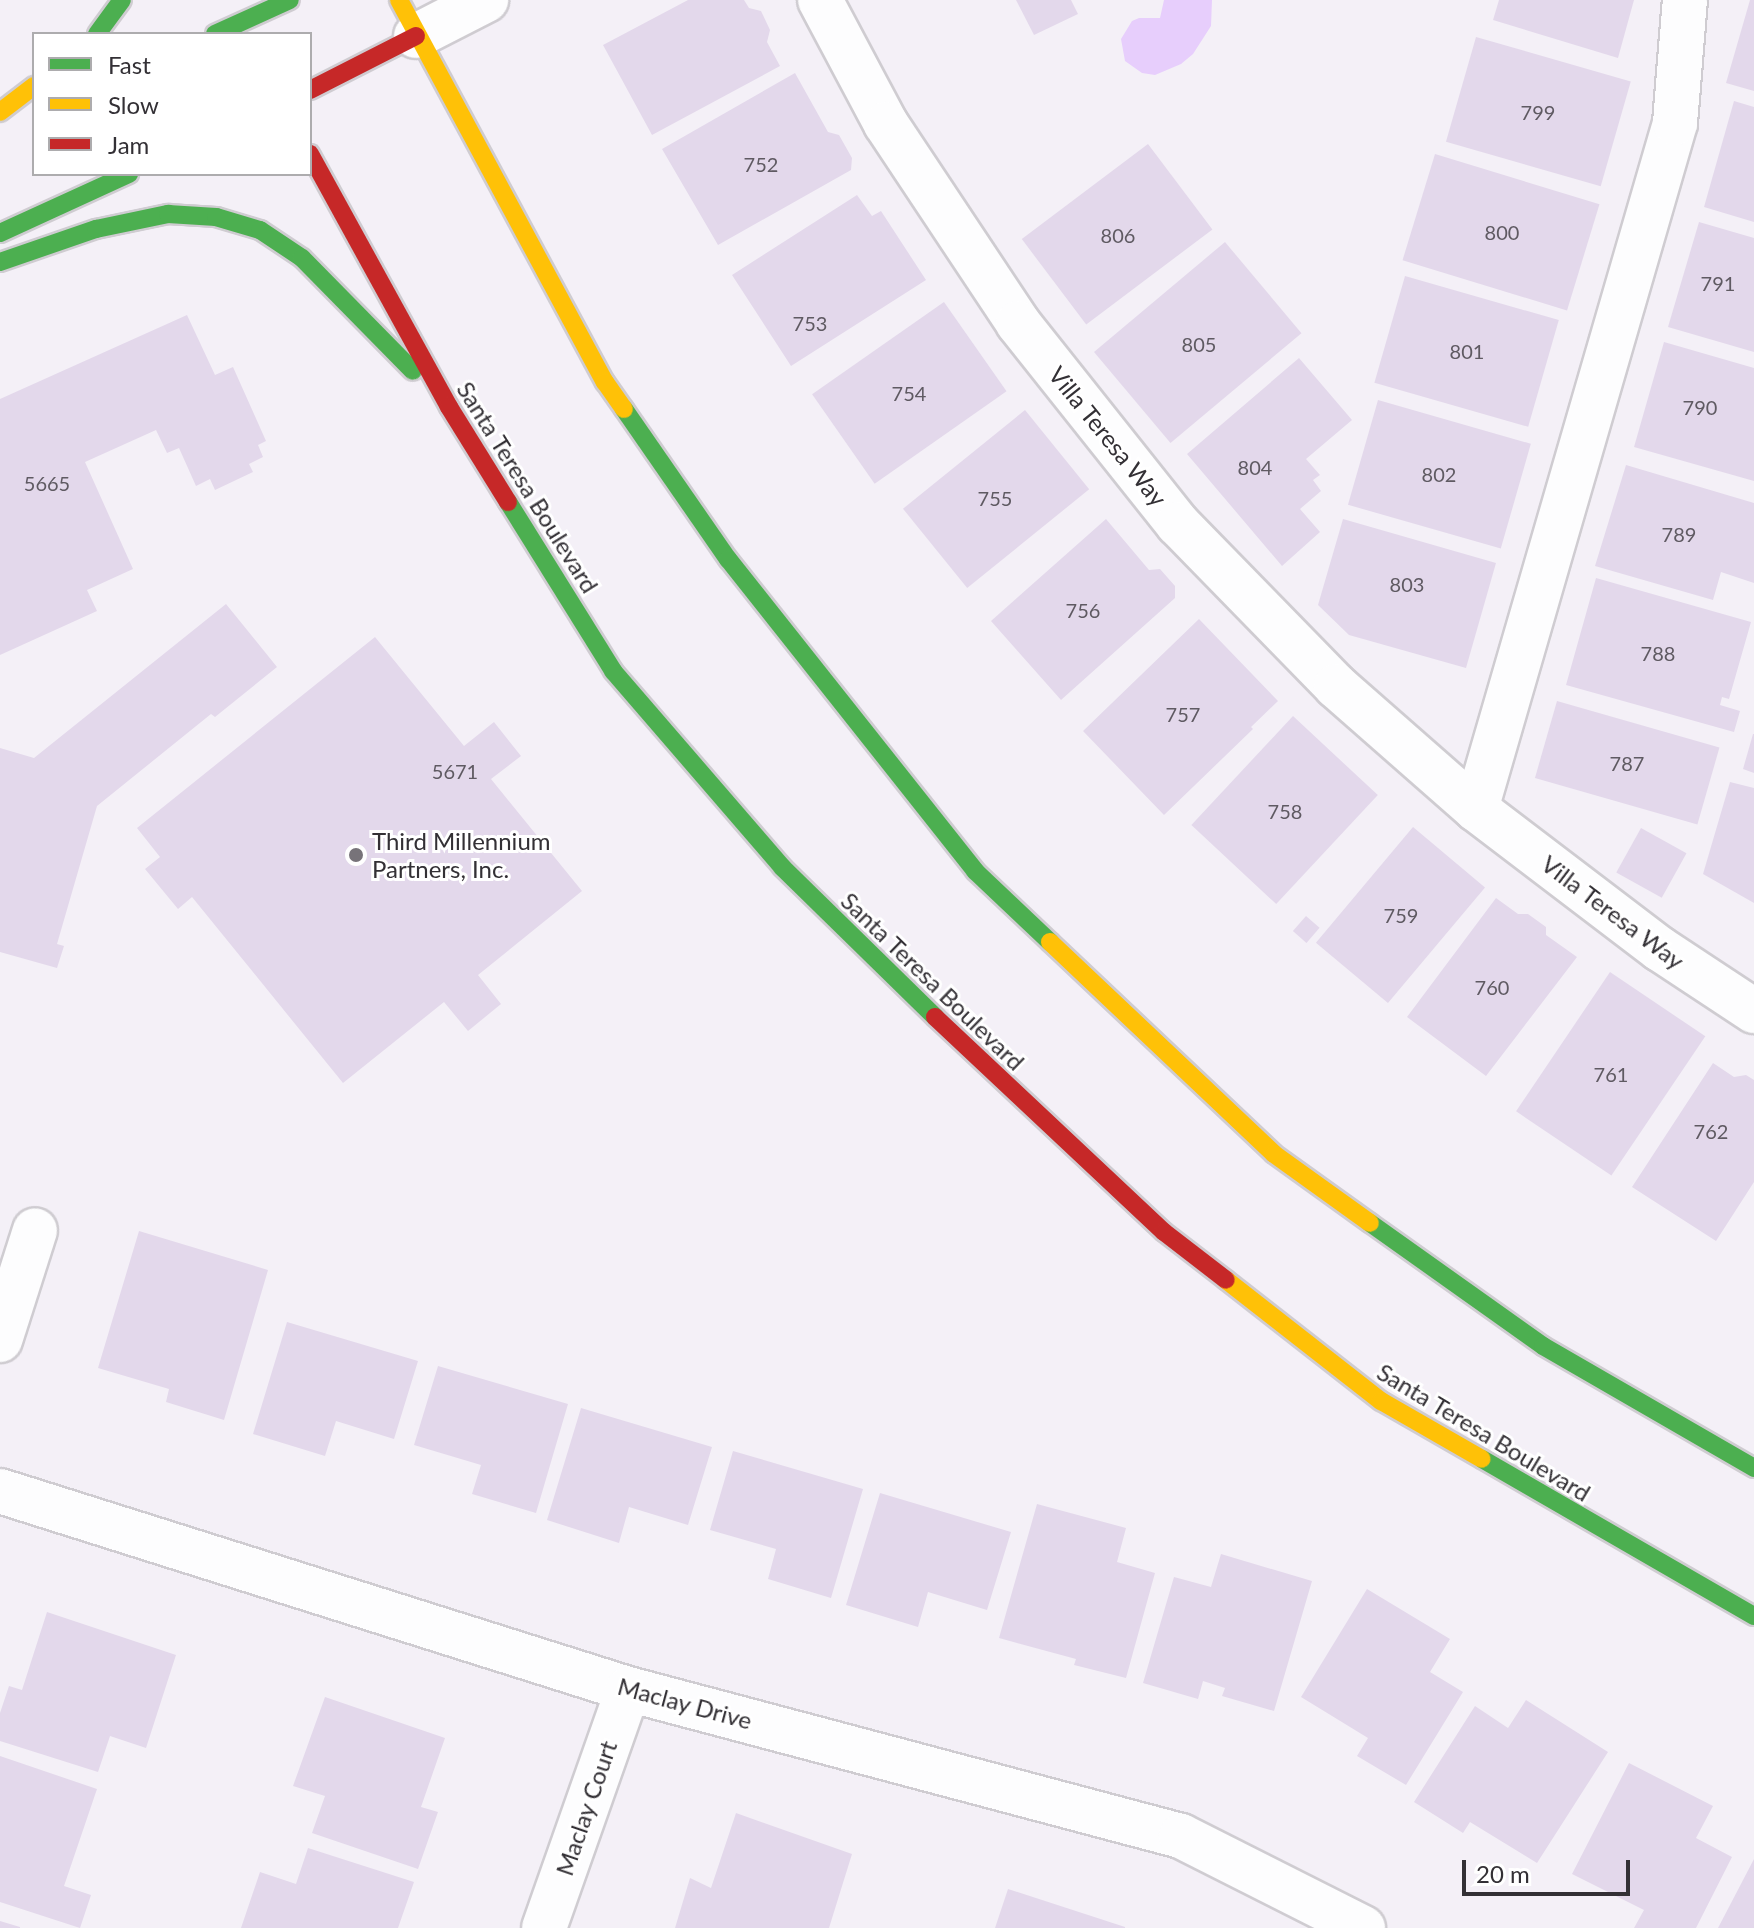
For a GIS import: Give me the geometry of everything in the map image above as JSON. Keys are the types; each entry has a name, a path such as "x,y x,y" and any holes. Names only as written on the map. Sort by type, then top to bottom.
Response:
{"main road":[{"path":"98,32 122,0"},
{"path":"244,0 253,26"},
{"path":"224,32 253,26 290,0"},
{"path":"312,89 407,18 605,382 728,559 975,871 1274,1154 1543,1346 1754,1468"},
{"path":"4,123 32,88"},
{"name":"Santa Teresa Boulevard","path":"312,158 449,407 613,671 782,867 953,1035 1164,1232 1381,1401 1754,1616"},
{"path":"0,233 125,176"},
{"path":"0,262 96,229 168,214 216,217 260,230 302,258 449,407"}],"street":[{"path":"407,18 486,0"},
{"name":"Villa Teresa Way","path":"820,0 886,124 1018,323 1178,524 1336,686 1476,809 1660,949 1754,1011"},
{"path":"1476,809 1675,123 1685,0"},
{"path":"0,1340 35,1230"},
{"name":"Maclay Drive","path":"0,1491 628,1689 1181,1836 1303,1914 1363,1928"},
{"name":"Maclay Court","path":"544,1928 628,1689"}],"shaded area":[{"path":"1164,0 1212,0 1211,26 1193,54 1181,64 1155,75 1142,73 1125,61 1121,39 1132,21 1160,18"}],"building":[{"path":"688,0 744,0 749,8 761,11 770,30 767,42 780,66 652,135 603,45"},
{"path":"1016,0 1071,0 1078,14 1034,35"},
{"path":"1499,0 1634,0 1618,58 1493,20"},
{"path":"1750,0 1754,0 1754,91 1726,83"},
{"path":"1476,37 1631,81 1601,186 1446,142"},
{"path":"795,73 828,132 839,135 852,158 851,170 718,245 662,149"},
{"path":"1734,101 1754,107 1754,222 1704,207"},
{"path":"1148,144 1212,229 1086,325 1022,239"},
{"path":"1435,154 1599,204 1567,310 1403,260"},
{"path":"857,195 872,216 881,211 926,280 791,366 732,275"},
{"path":"1699,222 1754,238 1754,352 1668,327"},
{"path":"1225,242 1301,333 1170,443 1094,352"},
{"path":"1405,276 1559,320 1528,427 1374,383"},
{"path":"944,302 1007,391 875,484 812,394"},
{"path":"187,315 215,375 233,367 266,441 258,445 263,457 249,464 253,472 215,490 210,479 196,486 179,448 167,453 156,430 85,462 133,569 87,590 97,611 0,655 0,399"},
{"path":"1664,342 1754,368 1754,481 1634,447"},
{"path":"1299,358 1352,420 1306,459 1320,475 1313,480 1321,491 1300,509 1320,532 1282,566 1187,454"},
{"path":"1378,400 1531,444 1501,549 1348,505"},
{"path":"1025,410 1089,489 967,588 903,509"},
{"path":"1626,465 1754,503 1754,583 1721,572 1713,600 1595,566"},
{"path":"1106,519 1149,570 1160,569 1175,586 1175,598 1061,700 991,621"},
{"path":"1343,519 1496,563 1466,668 1349,635 1318,605"},
{"path":"1596,578 1751,622 1729,699 1722,697 1720,705 1740,711 1734,732 1566,685"},
{"path":"226,604 277,667 215,717 211,714 97,806 57,944 64,946 57,968 0,952 0,748 34,758"},
{"path":"1199,619 1278,701 1164,815 1083,731"},
{"path":"375,637 464,746 494,722 521,756 491,779 582,891 478,975 501,1004 468,1031 444,1002 343,1083 192,897 178,909 145,869 160,857 137,828"},
{"path":"1557,701 1719,748 1697,824 1535,778"},
{"path":"1293,716 1378,795 1276,904 1191,825"},
{"path":"1754,734 1754,773 1743,769"},
{"path":"1730,782 1754,788 1754,903 1703,874"},
{"path":"1413,827 1485,887 1388,1003 1316,943"},
{"path":"1641,828 1686,853 1662,898 1616,873"},
{"path":"1496,898 1518,914 1528,914 1546,927 1546,935 1577,957 1486,1076 1407,1017"},
{"path":"1306,916 1320,928 1306,943 1293,931"},
{"path":"1610,972 1705,1036 1611,1176 1516,1111"},
{"path":"1713,1063 1734,1077 1746,1075 1754,1080 1754,1182 1716,1241 1632,1187"},
{"path":"139,1231 268,1270 224,1420 166,1402 169,1389 98,1368"},
{"path":"287,1322 418,1361 394,1439 336,1421 325,1456 253,1434"},
{"path":"438,1366 568,1404 536,1513 472,1494 481,1465 414,1445"},
{"path":"581,1408 712,1447 688,1525 629,1507 619,1543 547,1520"},
{"path":"733,1451 863,1489 831,1598 768,1579 776,1549 710,1530"},
{"path":"880,1493 1011,1532 987,1610 928,1592 918,1627 846,1605"},
{"path":"1037,1504 1126,1528 1117,1562 1155,1573 1126,1678 1074,1665 1076,1659 999,1638"},
{"path":"1221,1554 1312,1581 1274,1711 1222,1696 1225,1688 1203,1681 1198,1699 1143,1683 1174,1577 1211,1587"},
{"path":"1367,1589 1450,1639 1430,1672 1463,1692 1406,1785 1357,1756 1368,1738 1301,1697"},
{"path":"47,1612 176,1655 146,1748 110,1736 98,1772 0,1741 0,1713 9,1686 22,1690"},
{"path":"325,1697 445,1738 421,1807 438,1812 418,1869 312,1833 325,1796 293,1786"},
{"path":"1526,1700 1608,1752 1537,1863 1470,1822 1463,1833 1414,1802 1475,1706 1508,1728"},
{"path":"0,1756 97,1789 64,1886 91,1895 80,1928 0,1902"},
{"path":"1629,1763 1713,1806 1696,1838 1732,1857 1696,1928 1634,1928 1644,1910 1572,1874"},
{"path":"736,1813 852,1854 829,1928 675,1928 690,1878 711,1888"},
{"path":"308,1848 414,1882 398,1928 241,1928 260,1872 296,1884"},
{"path":"1754,1859 1754,1928 1718,1928"},
{"path":"1008,1889 1125,1927 1125,1928 995,1928"},
{"path":"0,1921 20,1927 20,1928 0,1928"}],"traffic: fast":[{"path":"98,32 122,0"},
{"path":"219,32 290,0"},
{"path":"0,233 125,176"},
{"path":"0,262 96,229 168,214 216,217 260,230 302,258 413,371"},
{"path":"624,409 728,559 975,871 1050,942"},
{"path":"508,502 613,671 782,867 935,1017"},
{"path":"1370,1223 1543,1346 1754,1468"},
{"path":"1482,1459 1754,1616"}],"traffic: slow":[{"path":"399,0 605,382 624,409"},
{"path":"0,112 32,88"},
{"path":"1050,942 1274,1154 1370,1223"},
{"path":"1226,1280 1381,1401 1482,1459"}],"traffic: jam":[{"path":"312,89 416,36"},
{"path":"312,158 449,407 508,502"},
{"path":"935,1017 1164,1232 1226,1280"}],"place":[{"name":"Third Millennium Partners, Inc.","path":"356,855"}]}
